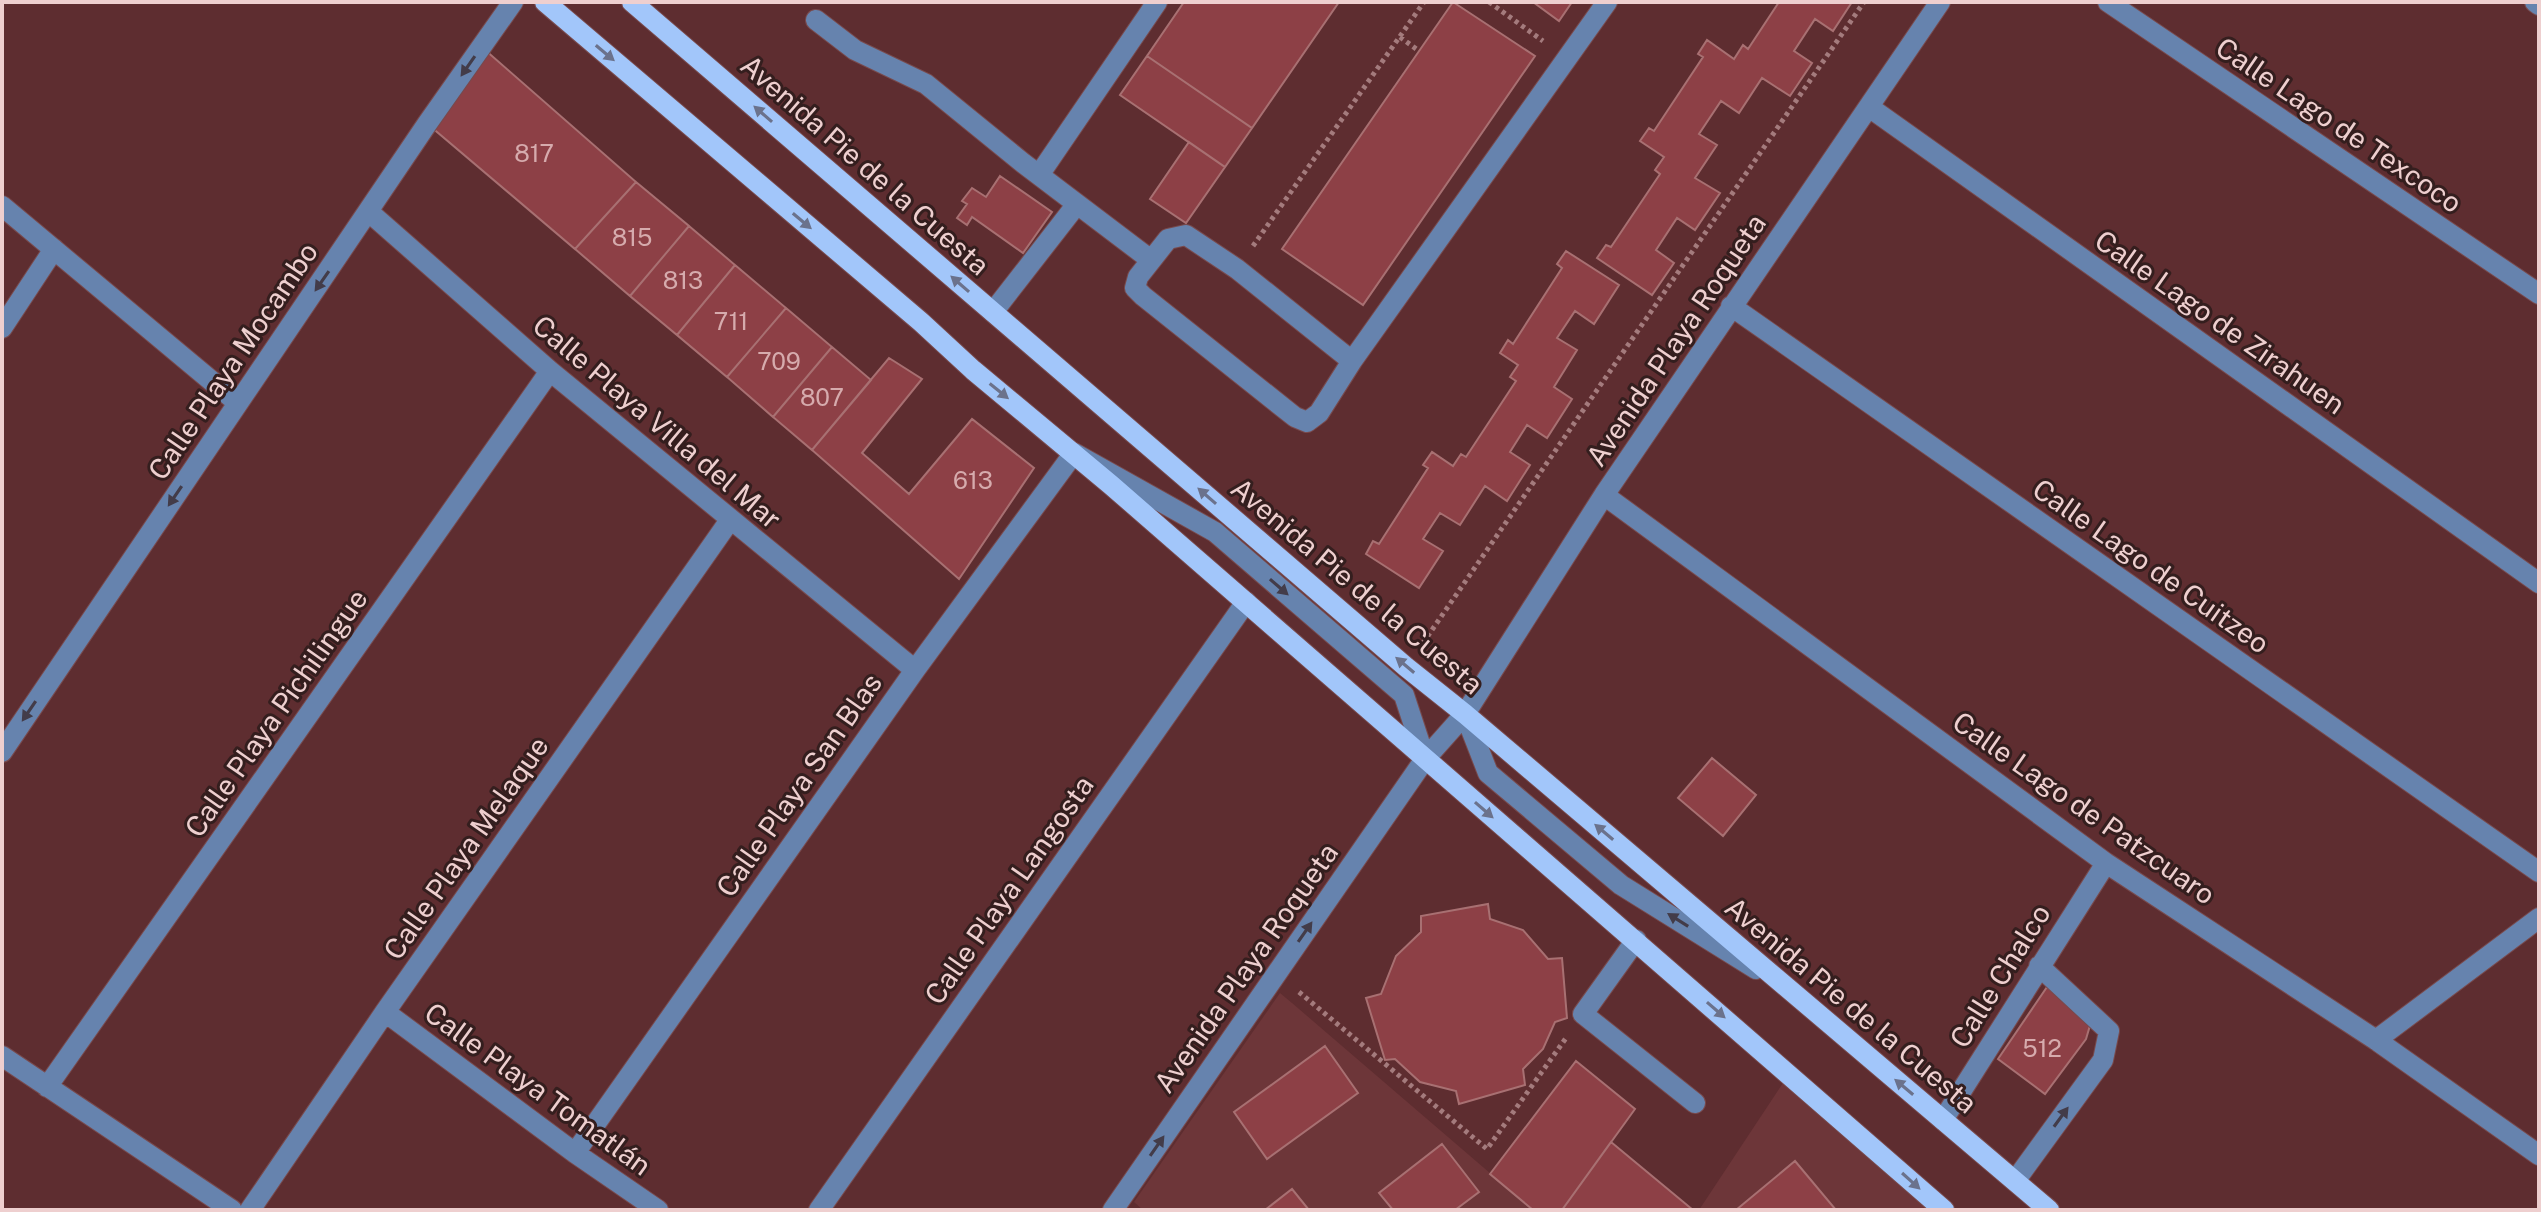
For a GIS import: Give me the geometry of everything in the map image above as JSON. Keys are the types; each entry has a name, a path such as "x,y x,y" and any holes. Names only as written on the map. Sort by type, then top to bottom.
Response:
{"main road":[{"path":"545,2 1074,453 1944,1210"},
{"name":"Avenida Pie de la Cuesta","path":"632,2 1406,667 2049,1210"}],"street":[{"name":"Calle Playa Mocambo","path":"2,752 513,2"},
{"path":"1039,175 1157,2"},
{"path":"1352,361 1237,269 1186,235 1168,239 1138,277 1135,288 1295,417 1307,422 1319,413 1352,361 1607,2"},
{"name":"Avenida Playa Roqueta","path":"1122,1206 1276,974 1425,759 1465,714 1604,495 1940,2"},
{"name":"Calle Lago de Texcoco","path":"2108,2 2539,294"},
{"path":"816,20 855,50 926,84 1151,260"},
{"name":"Calle Lago de Zirahuen","path":"1869,107 2539,583"},
{"path":"993,312 1077,204"},
{"path":"2,206 238,403"},
{"name":"Calle Playa Villa del Mar","path":"369,212 550,371 915,670"},
{"path":"2,328 54,249"},
{"name":"Calle Lago de Cuitzeo","path":"1731,306 2539,872"},
{"name":"Calle Playa Pichilingue","path":"47,1087 550,371"},
{"name":"Calle Playa San Blas","path":"575,1153 915,670 1074,453"},
{"path":"1074,453 1215,532 1404,695 1425,759"},
{"name":"Calle Lago de Patzcuaro","path":"1604,495 2106,863 2376,1040 2539,1155"},
{"name":"Calle Playa Melaque","path":"250,1210 730,520"},
{"name":"Calle Playa Langosta","path":"819,1210 1246,602"},
{"path":"1465,714 1488,773 1508,790 1621,885 1792,991"},
{"name":"Calle Chalco","path":"1943,1120 2106,863"},
{"path":"2376,1040 2539,918"},
{"path":"1636,940 1583,1014 1695,1103"},
{"path":"2015,1181 2103,1060 2109,1031 2039,966"},
{"name":"Calle Playa Tomatlán","path":"385,1012 575,1153 658,1210"},
{"path":"2,1056 232,1210"}],"path":[{"path":"1237,269 1424,2"},
{"path":"1489,2 1567,57"},
{"path":"1406,667 1864,2"},
{"path":"1400,37 1419,51"},
{"path":"1276,974 1487,1149 1583,1014"}],"shaded area":[{"path":"1280,993 1533,1210 1143,1210 1134,1202"},
{"path":"1785,1080 1942,1210 1699,1210"}],"building":[{"path":"1184,2 1339,2 1252,128 1147,56"},
{"path":"1453,2 1535,56 1363,305 1282,249"},
{"path":"1533,2 1572,2 1559,21"},
{"path":"1779,2 1852,2 1833,31 1815,19 1794,51 1812,63 1790,96 1762,78 1739,113 1721,101 1699,134 1717,145 1695,178 1720,193 1695,230 1677,218 1656,250 1674,263 1652,295 1597,258 1606,245 1611,247 1660,174 1655,170 1664,157 1640,141 1649,128 1654,131 1703,57 1698,54 1707,40 1734,59 1743,45 1748,49"},
{"path":"484,49 636,182 575,249 430,126"},
{"path":"1147,56 1252,128 1225,167 1120,95"},
{"path":"1189,142 1225,167 1186,223 1150,199"},
{"path":"1000,176 1052,212 1023,253 972,217 967,225 957,218 967,204 962,201 972,188 986,197"},
{"path":"636,182 689,226 630,296 575,249"},
{"path":"689,226 735,265 677,335 630,296"},
{"path":"1566,251 1619,285 1594,324 1575,311 1557,338 1577,350 1554,387 1572,399 1547,438 1527,425 1510,452 1530,465 1507,501 1485,486 1460,525 1440,513 1423,539 1443,551 1419,588 1366,554 1373,541 1379,544 1428,468 1423,465 1432,452 1453,466 1461,454 1466,457 1516,381 1510,377 1518,365 1500,353 1508,340 1513,344 1562,268 1557,264"},
{"path":"735,265 786,308 727,377 677,335"},
{"path":"786,308 832,347 773,417 727,377"},
{"path":"832,347 871,380 812,450 773,417"},
{"path":"889,358 922,379 862,453 909,494 972,419 1034,468 959,579 812,450"},
{"path":"1712,758 1756,795 1723,836 1678,798"},
{"path":"1488,904 1490,919 1523,930 1548,959 1562,958 1567,1018 1555,1022 1543,1049 1523,1069 1525,1085 1459,1104 1456,1091 1420,1082 1395,1059 1385,1060 1366,998 1381,994 1396,956 1421,932 1421,916"},
{"path":"2047,987 2091,1022 2086,1039 2045,1094 1998,1059"},
{"path":"1325,1046 1358,1093 1267,1159 1234,1112"},
{"path":"1576,1061 1635,1109 1562,1210 1533,1210 1490,1174"},
{"path":"1611,1142 1693,1210 1562,1210"},
{"path":"1442,1144 1479,1192 1455,1210 1393,1210 1379,1193"},
{"path":"1795,1161 1836,1210 1736,1210"},
{"path":"1292,1189 1309,1210 1265,1210"}]}
